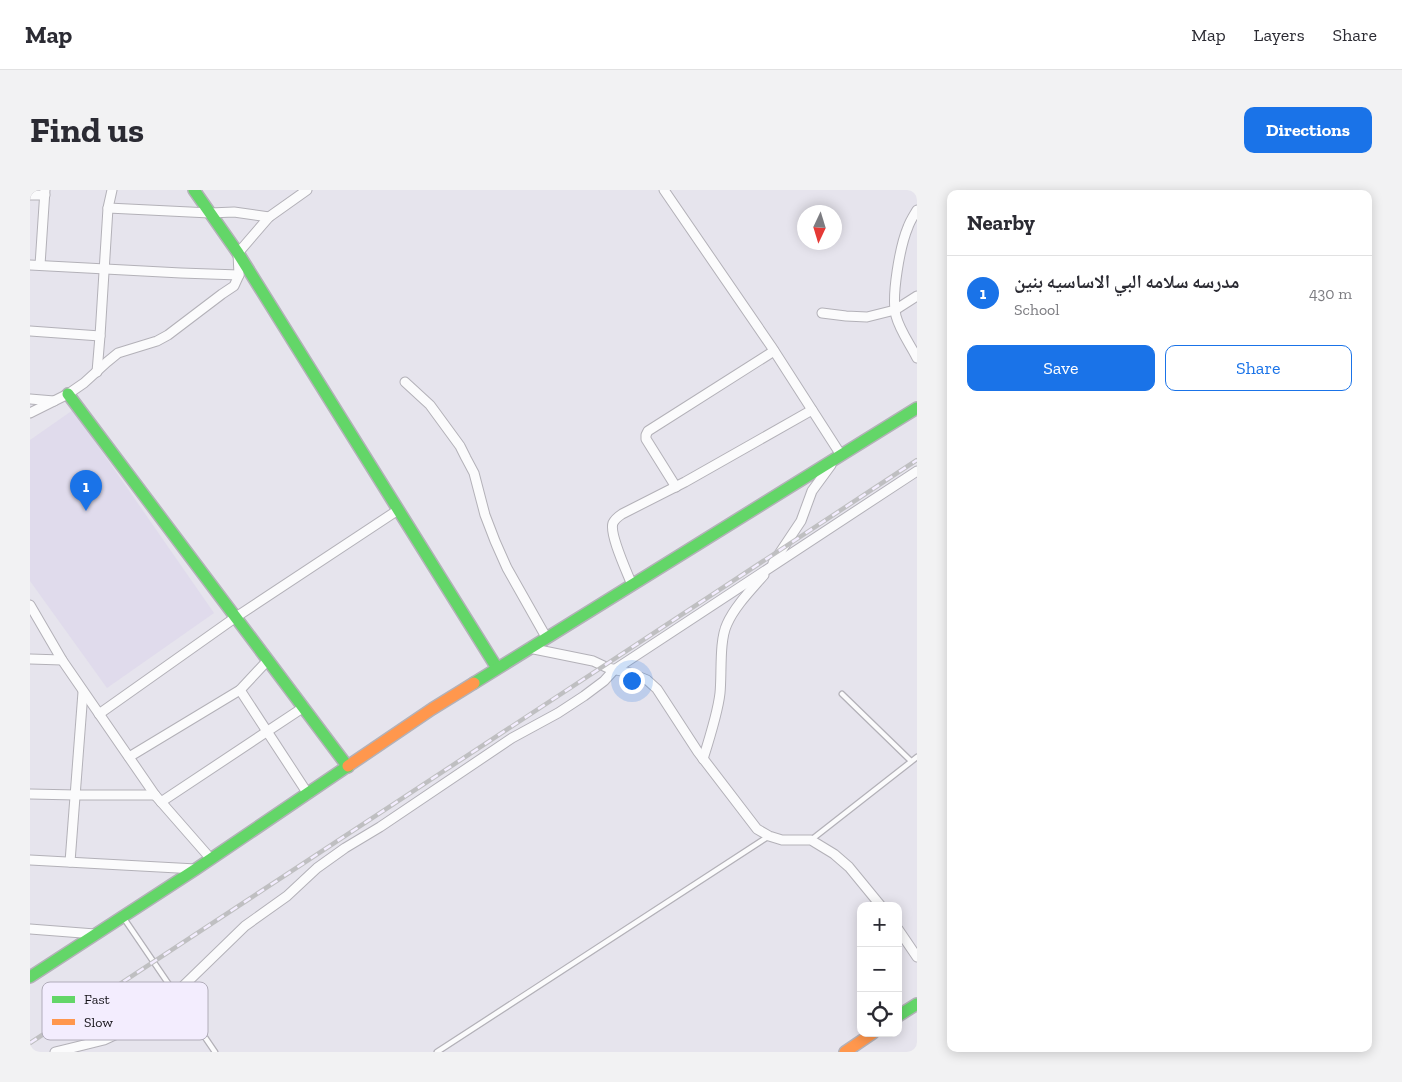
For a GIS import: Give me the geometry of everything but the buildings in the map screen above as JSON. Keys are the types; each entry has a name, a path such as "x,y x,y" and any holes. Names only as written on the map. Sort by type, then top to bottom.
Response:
{"street":[{"path":"97,372 108,208 112,190"},
{"path":"194,190 238,252 497,668"},
{"path":"30,414 68,394 84,383 118,353 157,341 168,335 234,286 239,275 238,252 269,216 307,190"},
{"path":"664,190 774,351 812,410 838,457"},
{"path":"672,190 679,211"},
{"path":"30,195 45,193 40,265"},
{"path":"108,208 210,213 234,212 269,216"},
{"path":"917,210 908,228 902,248 895,294 895,310 900,328 917,358"},
{"path":"30,265 239,275"},
{"path":"822,313 867,317 895,310 917,296"},
{"path":"30,331 100,336"},
{"path":"676,487 646,439 648,431 774,351"},
{"path":"405,382 430,405 460,446 474,473 485,515 507,568 546,637"},
{"path":"68,394 348,767"},
{"path":"30,399 54,401"},
{"path":"30,977 211,859 432,709 917,408"},
{"path":"632,585 612,533 613,523 617,518 812,410"},
{"path":"703,760 720,695 722,642 727,624 770,567 801,520 812,490 838,457"},
{"path":"187,982 245,926 287,896 317,868 380,828 512,738 558,713 584,696 604,681 614,670 917,471"},
{"path":"99,714 236,617 398,510"},
{"path":"30,605 62,660 158,798 211,859"},
{"path":"529,648 593,661 614,670 639,676 647,680 657,689 703,760 757,828 768,836 782,840 811,840 834,854 849,867 878,902"},
{"path":"30,659 62,660"},
{"path":"129,757 240,690 257,674 268,660"},
{"path":"240,690 308,794"},
{"path":"70,862 84,692"},
{"path":"30,794 158,798 304,707"},
{"path":"30,860 196,869"},
{"path":"30,929 95,934"},
{"path":"902,934 917,957"},
{"path":"902,1013 917,1004"},
{"path":"845,1052 867,1037"},
{"path":"55,1052 104,1040"}],"lane":[{"path":"842,694 910,761"},
{"path":"811,840 910,761 917,758"},
{"path":"438,1052 768,836"},
{"path":"122,916 168,982"},
{"path":"208,1040 216,1052"}],"shaded area":[{"path":"73,410 214,613 107,688 30,581 30,440"}],"railway":[{"path":"123,982 917,460"},
{"path":"30,1043 42,1035"}],"traffic: fast":[{"path":"194,190 238,253 497,668"},
{"path":"68,394 348,767"},
{"path":"474,683 917,408"},
{"path":"30,977 196,869 348,766"},
{"path":"902,1013 917,1004"}],"traffic: slow":[{"path":"348,766 474,683"},
{"path":"845,1052 867,1037"}],"place":[{"name":"مدرسه سلامه البي الاساسيه بنين","path":"86,511"}]}
